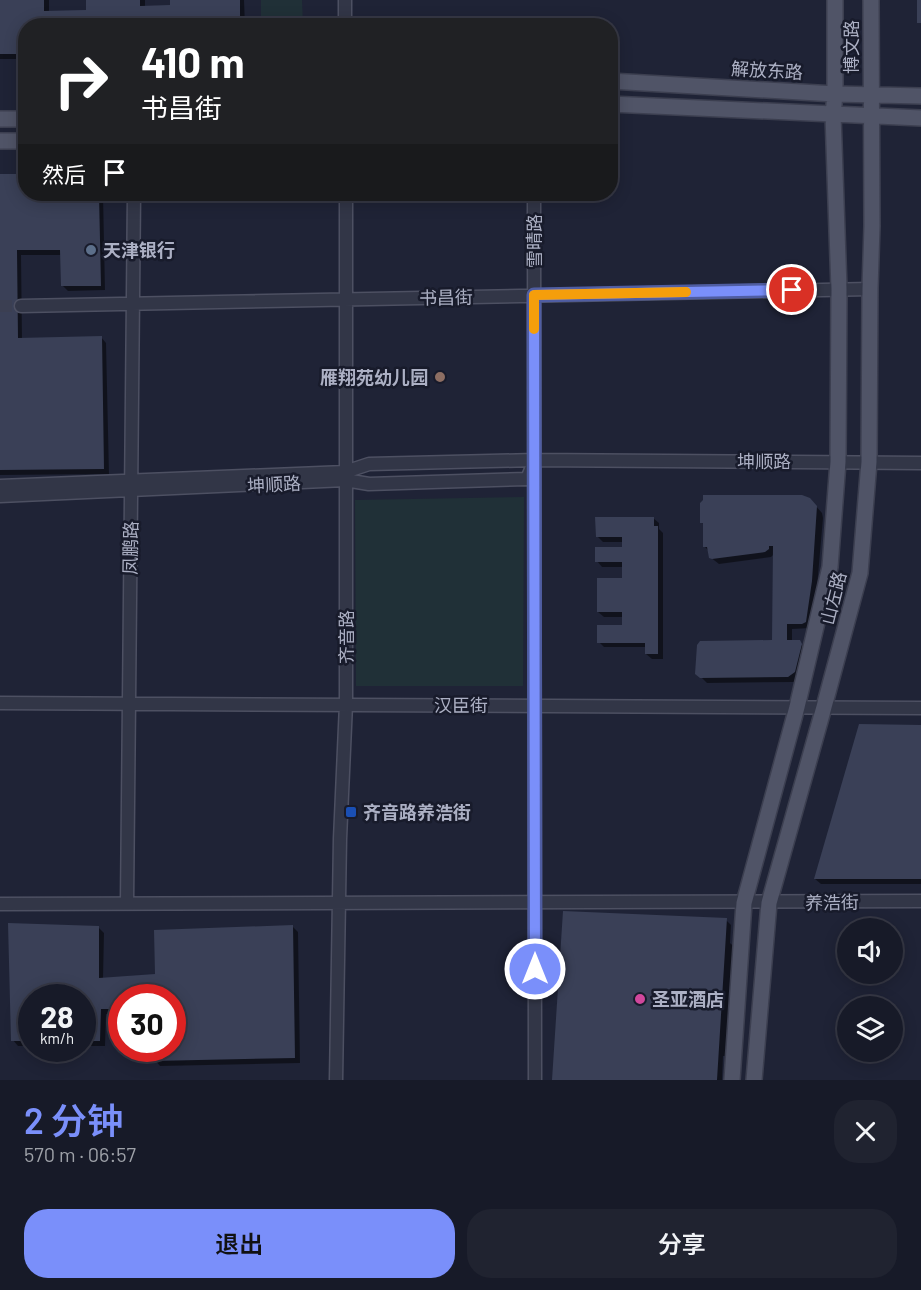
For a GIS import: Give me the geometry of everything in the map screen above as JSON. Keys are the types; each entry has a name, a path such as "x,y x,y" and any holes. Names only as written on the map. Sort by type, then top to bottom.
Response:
{"main road":[{"name":"博文路","path":"833,115 836,94 835,0"},
{"name":"博文路","path":"871,0 871,116"},
{"name":"解放东路","path":"618,81 836,94 921,96"},
{"path":"618,104 921,118"},
{"name":"山左路","path":"732,1080 744,903 797,707 830,567 838,462 838,289 833,115"},
{"name":"山左路","path":"754,1080 768,903 825,707 860,573 869,462 871,116"},
{"path":"0,119 18,119"},
{"path":"0,141 18,141"}],"street":[{"path":"345,0 345,18"},
{"name":"凤鹏路","path":"126,903 134,201"},
{"name":"齐音路","path":"336,1080 346,704 346,201"},
{"name":"雪晴路","path":"534,201 536,1080"},
{"name":"书昌街","path":"21,306 870,289"},
{"name":"坤顺路","path":"345,476 369,464 534,460 921,463"},
{"name":"坤顺路","path":"0,486 131,485 345,476 369,484 526,479 534,460"},
{"name":"坤顺路","path":"0,496 131,485"},
{"name":"汉臣街","path":"0,703 921,708"},
{"name":"养浩街","path":"0,904 921,901"}],"shaded area":[{"path":"261,0 302,0 303,18 261,18"},
{"path":"524,497 523,686 356,686 355,500"}],"building":[{"path":"0,0 44,0 44,11 86,10 86,0 140,0 140,6 170,5 170,0 240,0 240,18 18,18 18,54 0,54"},
{"path":"917,0 921,0 921,23 917,23"},
{"path":"0,174 18,174 18,201 99,201 101,286 61,286 60,250 17,250 18,338 102,336 104,469 0,470"},
{"path":"703,495 802,495 810,498 817,506 812,581 806,622 787,624 787,640 800,640 802,644 795,672 788,677 700,678 695,674 697,645 700,641 772,640 773,546 769,546 765,552 709,558 707,547 703,547 703,523 700,523 700,503"},
{"path":"595,517 654,517 654,526 658,526 658,654 645,654 645,643 597,643 597,625 622,625 622,612 597,612 597,578 622,578 622,562 595,562 595,547 622,547 622,537 596,537"},
{"path":"859,724 921,725 921,879 814,879"},
{"name":"圣亚酒店","path":"563,911 727,918 717,1080 552,1080"},
{"path":"8,923 99,926 99,978 155,974 154,930 293,925 295,1058 186,1060 186,984 108,984 108,1009 101,1009 100,1041 96,1041 96,984 18,984 18,1041 11,1041"}],"tunnel":[{"path":"0,306 21,306"}],"slow traffic":[{"path":"534,329 534,295 686,292"}],"place":[{"name":"天津银行","path":"91,250"},
{"name":"雁翔苑幼儿园","path":"440,377"},
{"name":"齐音路养浩街","path":"351,812"},
{"name":"圣亚酒店","path":"640,999"}],"route":[{"path":"535,969 534,295 792,290"}]}
